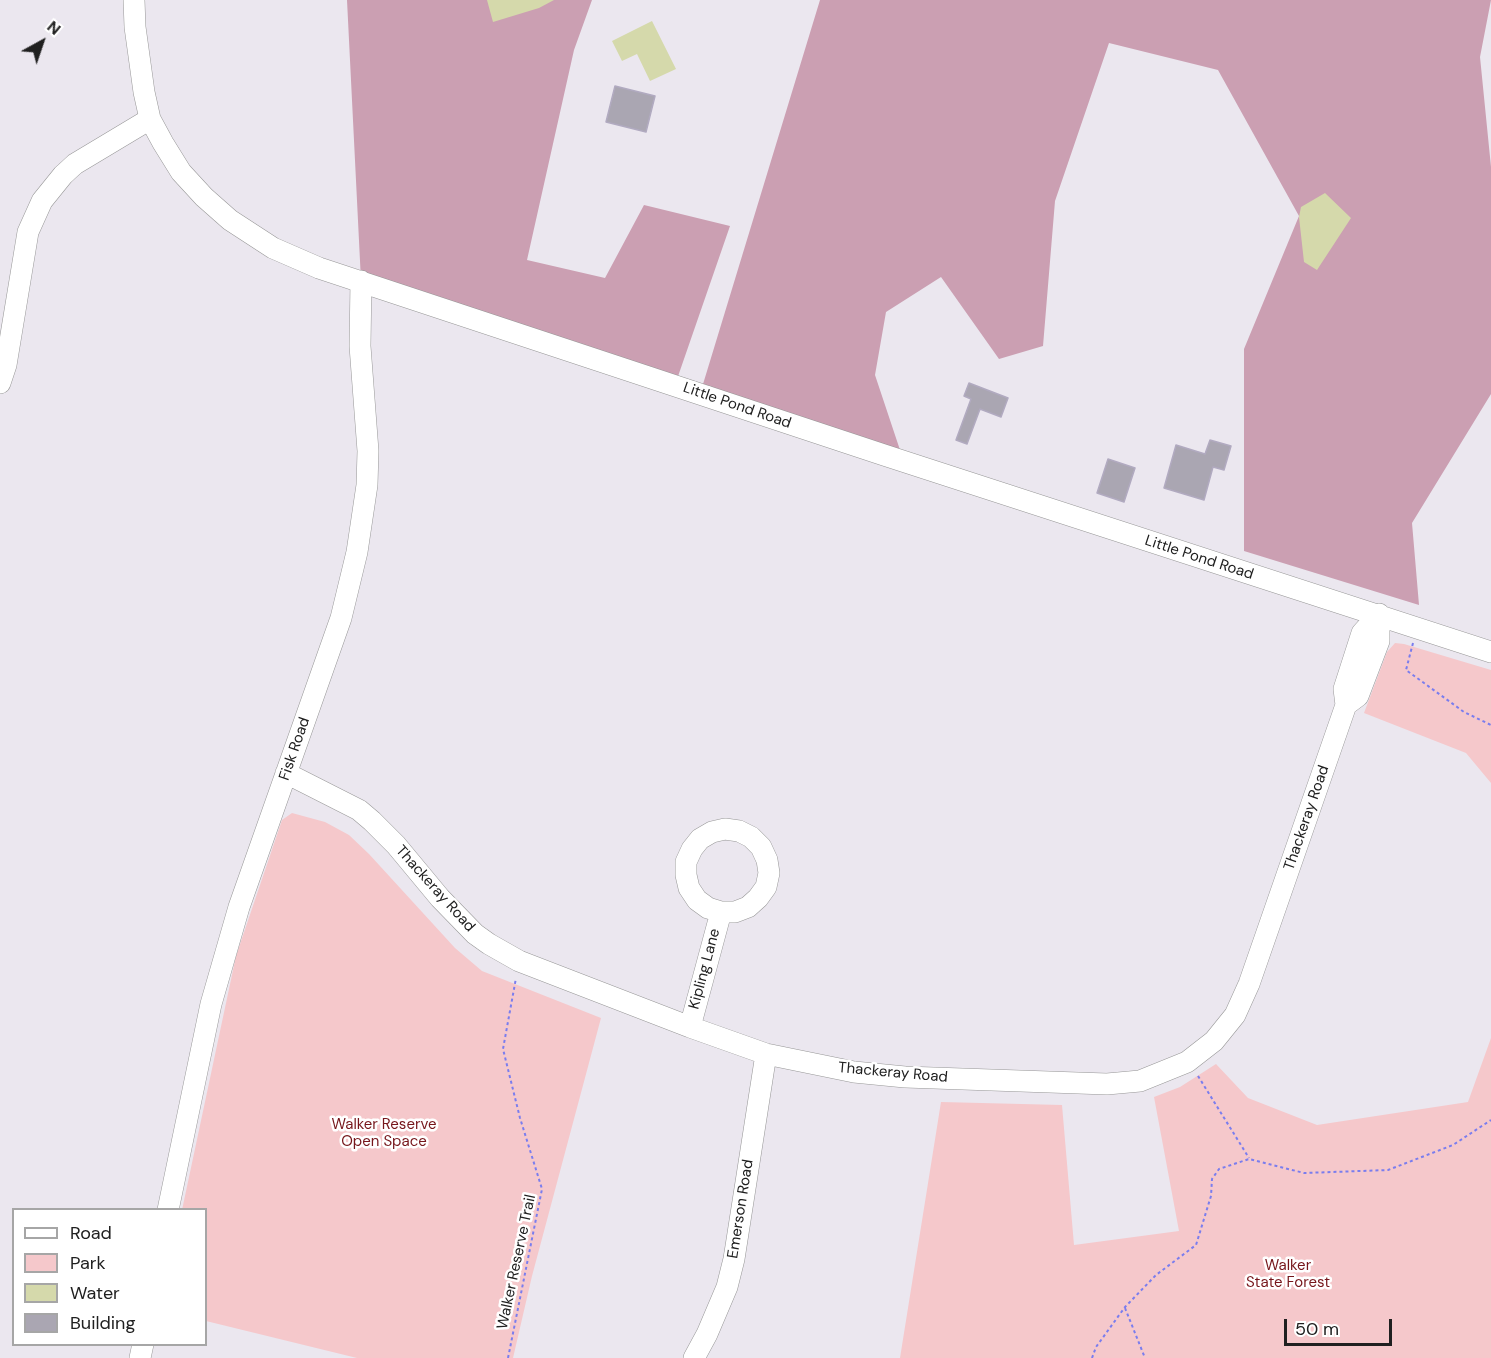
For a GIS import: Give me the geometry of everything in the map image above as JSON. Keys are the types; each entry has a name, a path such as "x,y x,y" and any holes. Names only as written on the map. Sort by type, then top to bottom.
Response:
{"street":[{"name":"Little Pond Road","path":"135,0 135,27 150,119 163,143 182,172 204,197 230,220 273,248 319,268 884,456 1491,652"},
{"path":"0,383 6,365 28,232 42,201 75,164 150,119"},
{"name":"Fisk Road","path":"168,1208 211,1004 239,907 341,618 357,552 367,485 368,451 360,346 362,281"},
{"name":"Thackeray Road","path":"286,773 358,810 372,821 475,934 519,960 690,1027 766,1054 854,1072 894,1076 1107,1084 1140,1081 1157,1076 1190,1060 1214,1041 1235,1015 1249,984 1346,705 1358,696 1379,641 1379,615"},
{"name":"Kipling Lane","path":"690,1027 721,912"},
{"name":"Emerson Road","path":"694,1358 707,1334 729,1278 742,1212 753,1123 766,1054"}],"path":[{"path":"1417,627 1406,670 1464,711 1491,725"},
{"name":"Walker Reserve Trail","path":"508,1358 542,1189 520,1118 503,1049 519,960"},
{"path":"1190,1060 1210,1097 1249,1158"},
{"path":"1092,1358 1096,1347 1125,1307 1156,1275 1196,1245 1211,1196 1212,1179 1220,1169 1249,1158 1304,1173 1388,1170 1453,1145 1491,1120"},
{"path":"1125,1307 1145,1358"}],"shaded area":[{"path":"347,0 592,0 574,50 527,260 605,278 644,205 730,226 675,385 361,281"},
{"path":"820,0 1491,0 1480,57 1491,167 1491,394 1412,523 1419,605 1244,551 1244,349 1299,216 1218,70 1109,43 1055,201 1043,346 999,359 941,277 886,312 875,375 904,462 700,394"}],"green space":[{"path":"1395,643 1491,670 1491,783 1466,753 1364,713 1387,652"},
{"name":"Walker Reserve Open Space","path":"292,813 325,822 349,835 455,948 482,971 601,1018 532,1276 513,1358 357,1358 207,1321 207,1208 182,1208 236,956 282,820"},
{"name":"Walker State Forest","path":"1491,1038 1491,1358 900,1358 941,1102 1062,1105 1074,1245 1179,1231 1154,1097 1180,1087 1216,1064 1248,1098 1317,1125 1468,1102"}],"water":[{"path":"487,0 554,0 539,8 493,22"},
{"path":"652,21 676,69 650,81 637,54 622,61 612,41"},
{"path":"1325,193 1351,218 1317,270 1304,262 1299,217 1301,207"}],"building":[{"path":"615,86 655,96 646,132 606,122"},
{"path":"969,383 1008,398 1001,417 980,409 967,444 956,440 971,399 964,396"},
{"path":"1210,440 1231,446 1224,470 1213,467 1204,500 1164,488 1176,445 1205,454"},
{"path":"1108,459 1135,468 1124,502 1097,493"}]}
